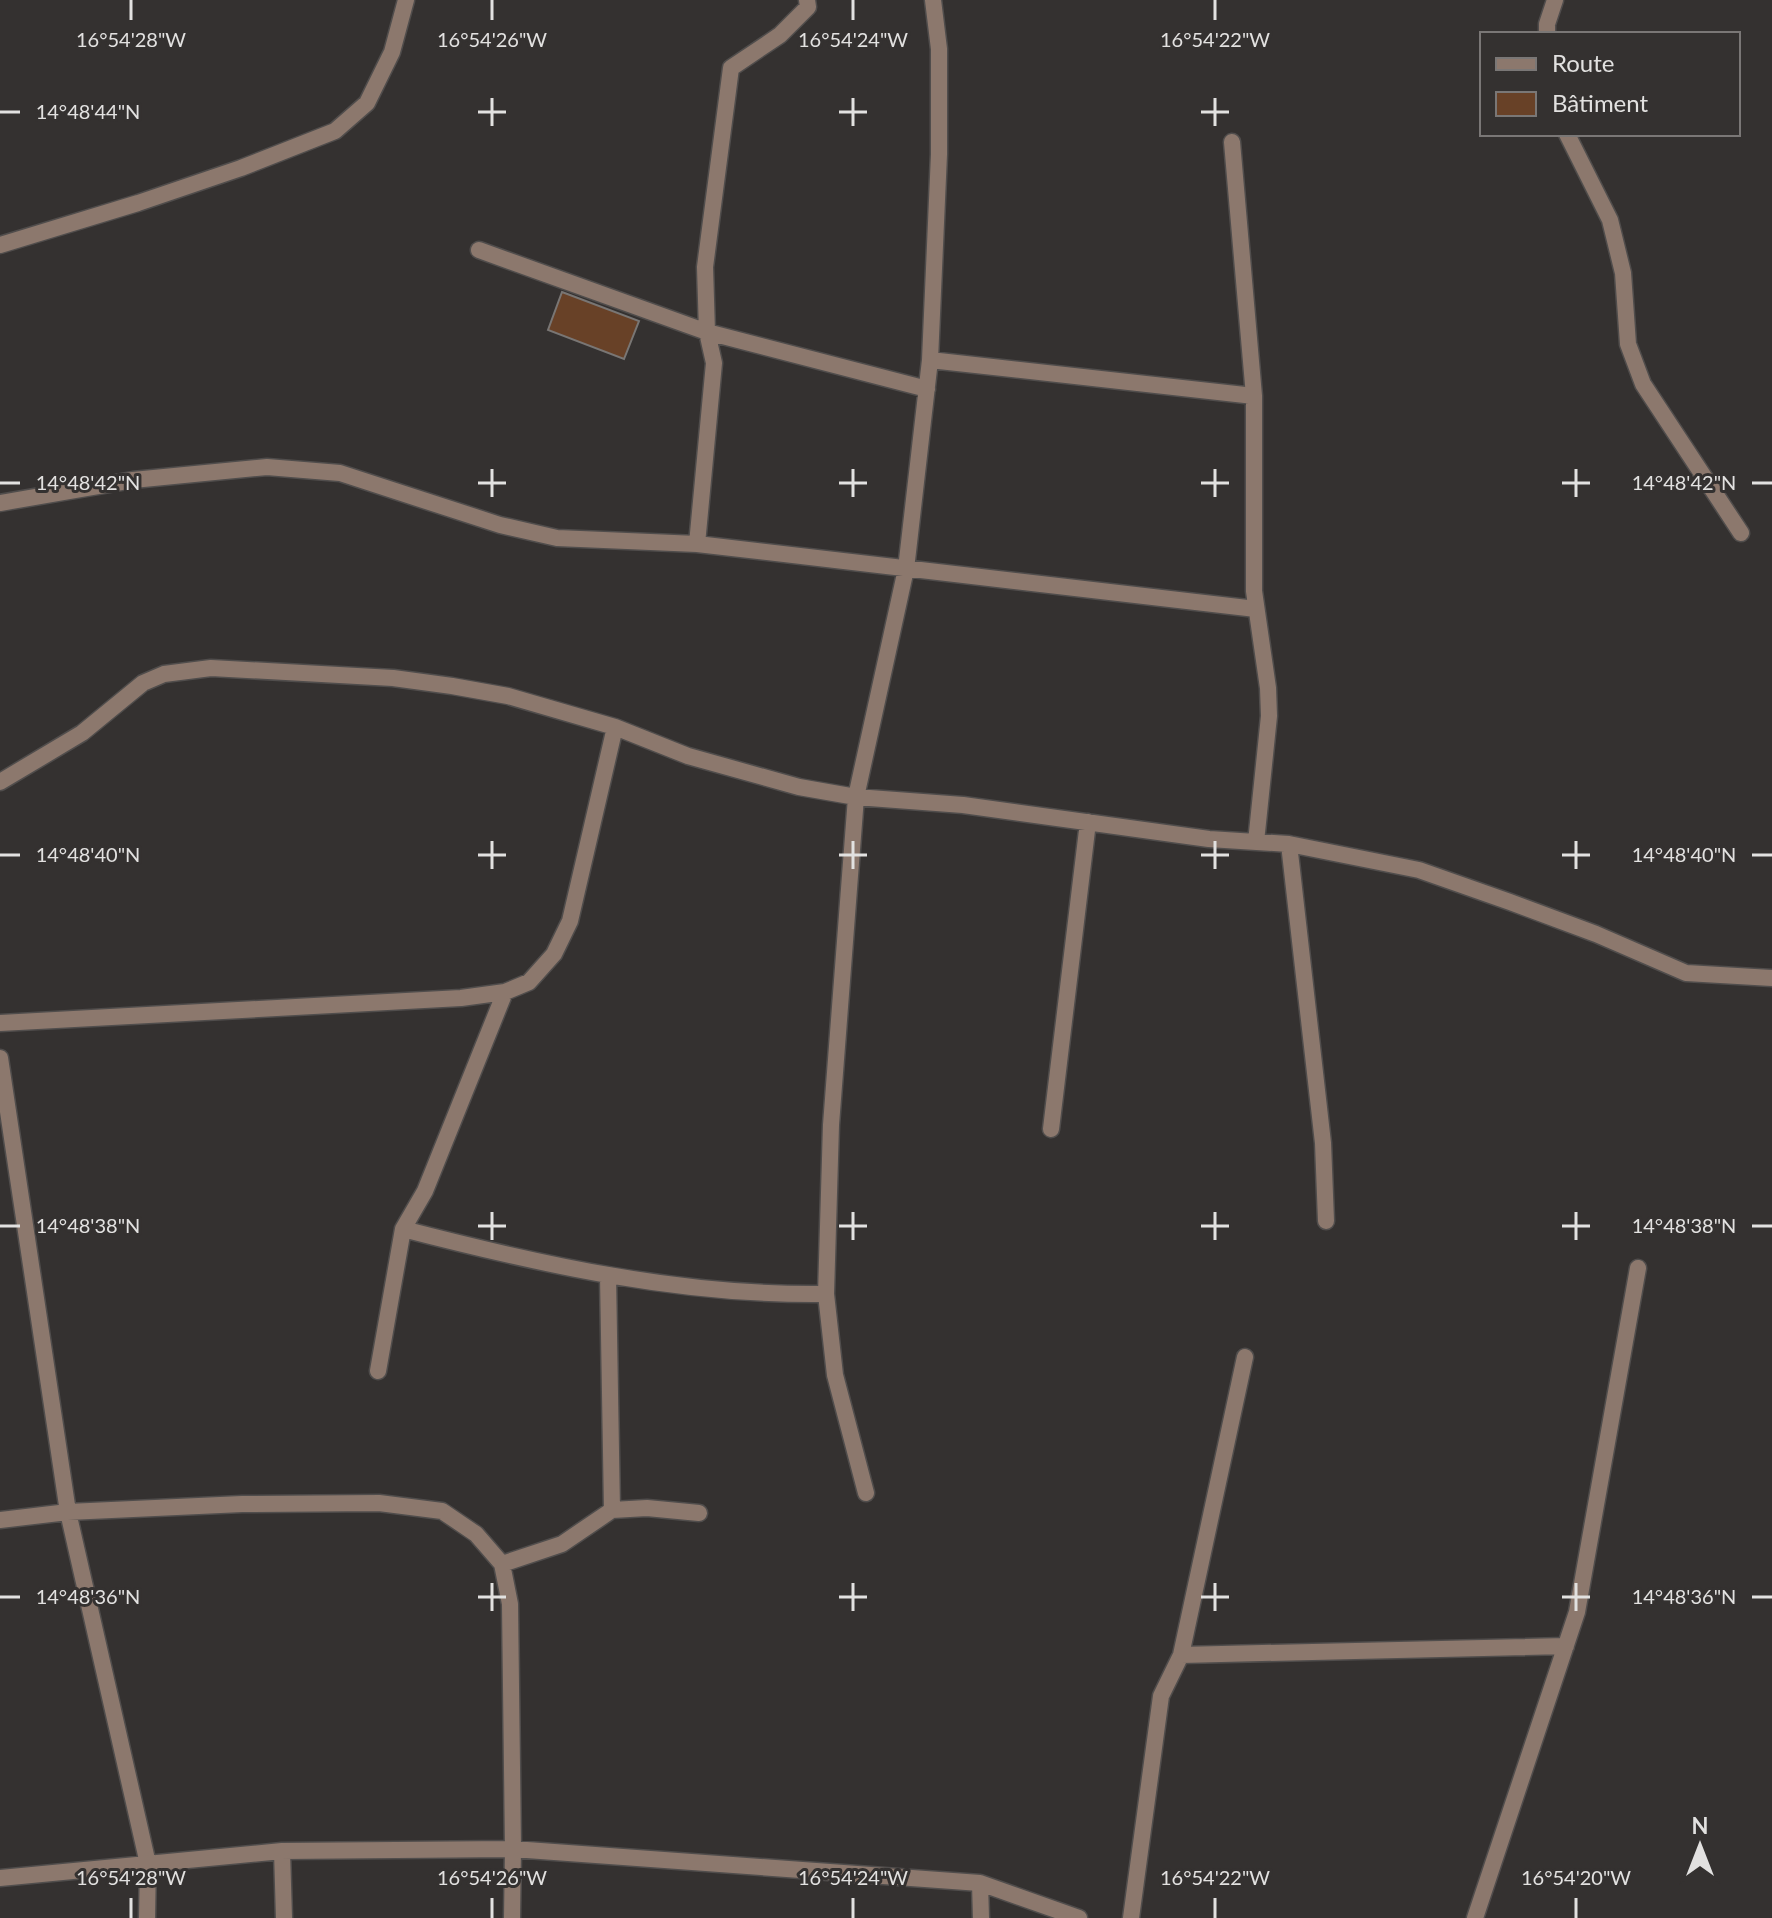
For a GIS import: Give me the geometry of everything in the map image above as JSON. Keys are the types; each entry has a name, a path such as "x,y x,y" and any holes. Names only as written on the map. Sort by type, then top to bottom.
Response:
{"street":[{"path":"0,245 241,168 335,131 367,103 392,52 406,0"},
{"path":"697,544 714,363 707,332 705,267 731,68 780,35 808,7 807,0"},
{"path":"866,1493 835,1375 826,1294 831,1125 856,797 906,569 930,360 939,154 939,49 933,0"},
{"path":"1547,32 1555,0"},
{"path":"1568,136 1610,220 1623,273 1628,344 1643,384 1741,533"},
{"path":"1232,142 1254,396 1254,591 1269,716 1256,842"},
{"path":"479,250 707,332 927,389"},
{"path":"930,360 1254,396"},
{"path":"0,503 133,480 267,467 340,473 500,525 557,538 697,544 1256,609"},
{"path":"0,782 82,733 143,683 164,674 211,668 393,678 508,696 615,727 688,756 799,787 856,797 963,805 1209,839 1289,844 1419,870 1553,918 1686,973 1772,978"},
{"path":"0,1023 461,998 505,992 529,982 554,954 570,921 615,727"},
{"path":"1051,1129 1088,822"},
{"path":"1289,844 1323,1143 1326,1221"},
{"path":"378,1371 403,1229 425,1191 505,992"},
{"path":"0,1058 68,1512 148,1864 147,1918"},
{"path":"403,1229 475,1248 608,1276 707,1289 786,1295 826,1294"},
{"path":"1475,1918 1577,1612 1638,1268"},
{"path":"608,1276 612,1510"},
{"path":"1131,1918 1161,1696 1181,1655 1245,1357"},
{"path":"0,1520 68,1512 242,1504 379,1503 442,1511 476,1534 502,1564 510,1604 512,1918"},
{"path":"502,1564 562,1544 612,1510 647,1508 699,1513"},
{"path":"1181,1655 1566,1646"},
{"path":"0,1878 282,1851 513,1849 980,1883 1079,1918"},
{"path":"282,1851 284,1918"},
{"path":"980,1883 981,1918"}],"building":[{"path":"562,292 639,321 624,359 548,330"}]}
